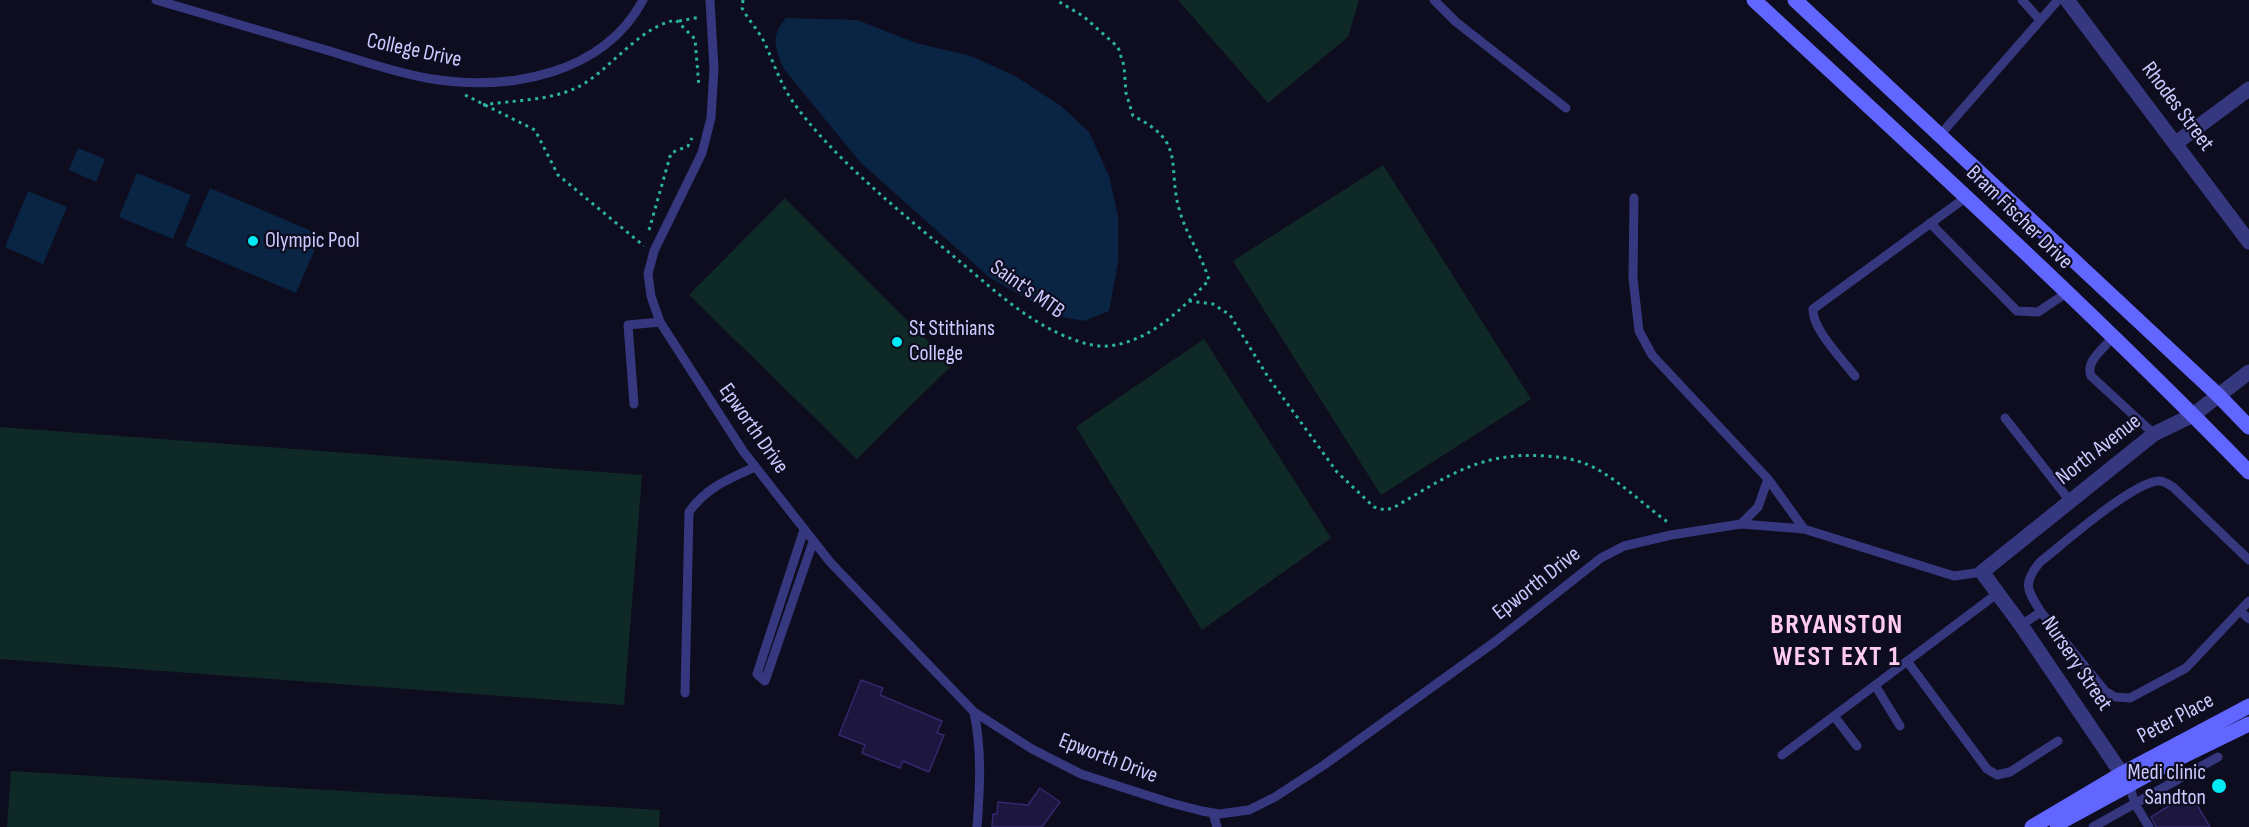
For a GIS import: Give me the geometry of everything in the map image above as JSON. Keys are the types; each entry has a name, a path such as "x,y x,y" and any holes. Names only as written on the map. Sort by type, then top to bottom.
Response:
{"main road":[{"name":"Bram Fischer Drive","path":"1754,0 2193,415 2249,472"},
{"name":"Bram Fischer Drive","path":"1795,0 2218,395 2249,427"},
{"name":"Peter Place","path":"2052,827 2126,779 2249,706"},
{"name":"Peter Place","path":"2032,827 2126,779 2249,724"}],"street":[{"name":"Rhodes Street","path":"2067,0 2249,242"},
{"path":"2176,143 2249,89"},
{"name":"North Avenue","path":"1982,572 2154,434 2193,415 2249,372"},
{"name":"Nursery Street","path":"1982,572 2022,625 2126,779"}],"lane":[{"name":"College Drive","path":"156,0 411,74 448,81 495,82 544,75 564,69 604,47 630,21 643,0"},
{"name":"Epworth Drive","path":"710,0 714,69 711,118 702,153 654,251 648,274 651,296 660,322 678,354 755,467 813,542 974,712 1032,749 1081,774 1171,804 1213,813 1249,810 1285,791 1496,641 1601,558 1624,546 1683,533 1741,524 1804,528 1954,576 1982,572"},
{"path":"1434,0 1491,51 1566,108"},
{"path":"2022,0 2040,20"},
{"path":"1940,135 2058,0"},
{"path":"1634,198 1633,278 1639,331 1652,355 1768,479 1804,528"},
{"path":"1855,376 1820,329 1813,317 1813,309 1965,198"},
{"path":"1930,223 2017,310 2038,312 2066,294"},
{"path":"634,404 628,324 660,322"},
{"path":"2112,338 2090,363 2088,370 2091,376 2154,434"},
{"path":"2005,418 2070,501"},
{"path":"685,693 689,512 700,496 719,483 755,467"},
{"path":"1741,524 1758,507 1768,479"},
{"path":"2249,560 2173,487 2160,481 2146,484 2128,493 2040,562 2029,576 2028,591 2041,612 2105,691 2115,697 2130,698 2186,668 2249,601"},
{"path":"804,530 756,674 765,681 813,542"},
{"path":"1782,755 1998,593"},
{"path":"2240,611 2249,619"},
{"path":"2022,625 2041,612"},
{"path":"1907,661 1987,769 1997,775 2010,772 2058,741"},
{"path":"1875,686 1900,726"},
{"path":"974,712 982,768 977,827"},
{"path":"1834,716 1857,746"},
{"path":"2093,827 2218,757"},
{"path":"2126,779 2135,804 2149,827"},
{"path":"1213,813 1217,827"}],"path":[{"name":"Saint's MTB","path":"743,0 742,8 759,32 773,68 792,100 823,136 888,200 1020,310 1051,330 1070,338 1108,346 1136,337 1166,323 1209,280 1205,264 1190,239 1179,210 1174,161 1168,147 1154,126 1133,116 1126,93 1124,66 1118,47 1083,16 1056,0"},
{"path":"483,105 541,97 576,88 652,31 671,21 702,17"},
{"path":"679,21 695,39 699,93"},
{"path":"448,81 459,91 483,105 516,118 535,130 558,175 644,246"},
{"path":"642,252 671,153 688,146 693,132"},
{"path":"1190,301 1213,304 1230,315 1268,377 1337,472 1374,507 1385,510 1393,508 1468,466 1487,459 1515,455 1565,457 1597,469 1683,533"}],"green space":[{"path":"1178,0 1359,0 1348,37 1268,103"},
{"path":"1383,165 1531,399 1381,495 1233,261"},
{"path":"785,198 952,365 857,459 689,295"},
{"path":"1204,339 1331,538 1202,630 1076,427"},
{"path":"0,427 642,475 624,705 0,659"},
{"path":"11,771 660,810 659,827 7,827"}],"water":[{"path":"786,18 857,20 916,43 971,56 1015,76 1061,106 1089,132 1109,176 1118,216 1118,263 1109,311 1084,321 1057,316 989,277 860,162 784,69 778,55 776,37"},
{"path":"78,148 105,159 96,182 69,170"},
{"path":"137,173 191,195 173,239 119,217"},
{"name":"Olympic Pool","path":"210,188 321,235 296,293 185,246"},
{"path":"28,191 67,207 43,264 5,247"}],"building":[{"path":"861,680 883,688 880,695 942,721 937,733 944,735 929,772 903,761 900,768 862,753 865,745 839,735"},
{"path":"1040,788 1060,802 1042,827 992,827 993,814 997,814 998,802 1028,805"},
{"name":"Medi clinic Sandton","path":"2190,793 2210,827 2156,827 2151,817"}],"place":[{"name":"Olympic Pool","path":"253,241"},
{"name":"St Stithians College","path":"897,342"},
{"name":"Medi clinic Sandton","path":"2219,786"}],"district":[{"name":"BRYANSTON WEST EXT 1","path":"1837,642"}]}
